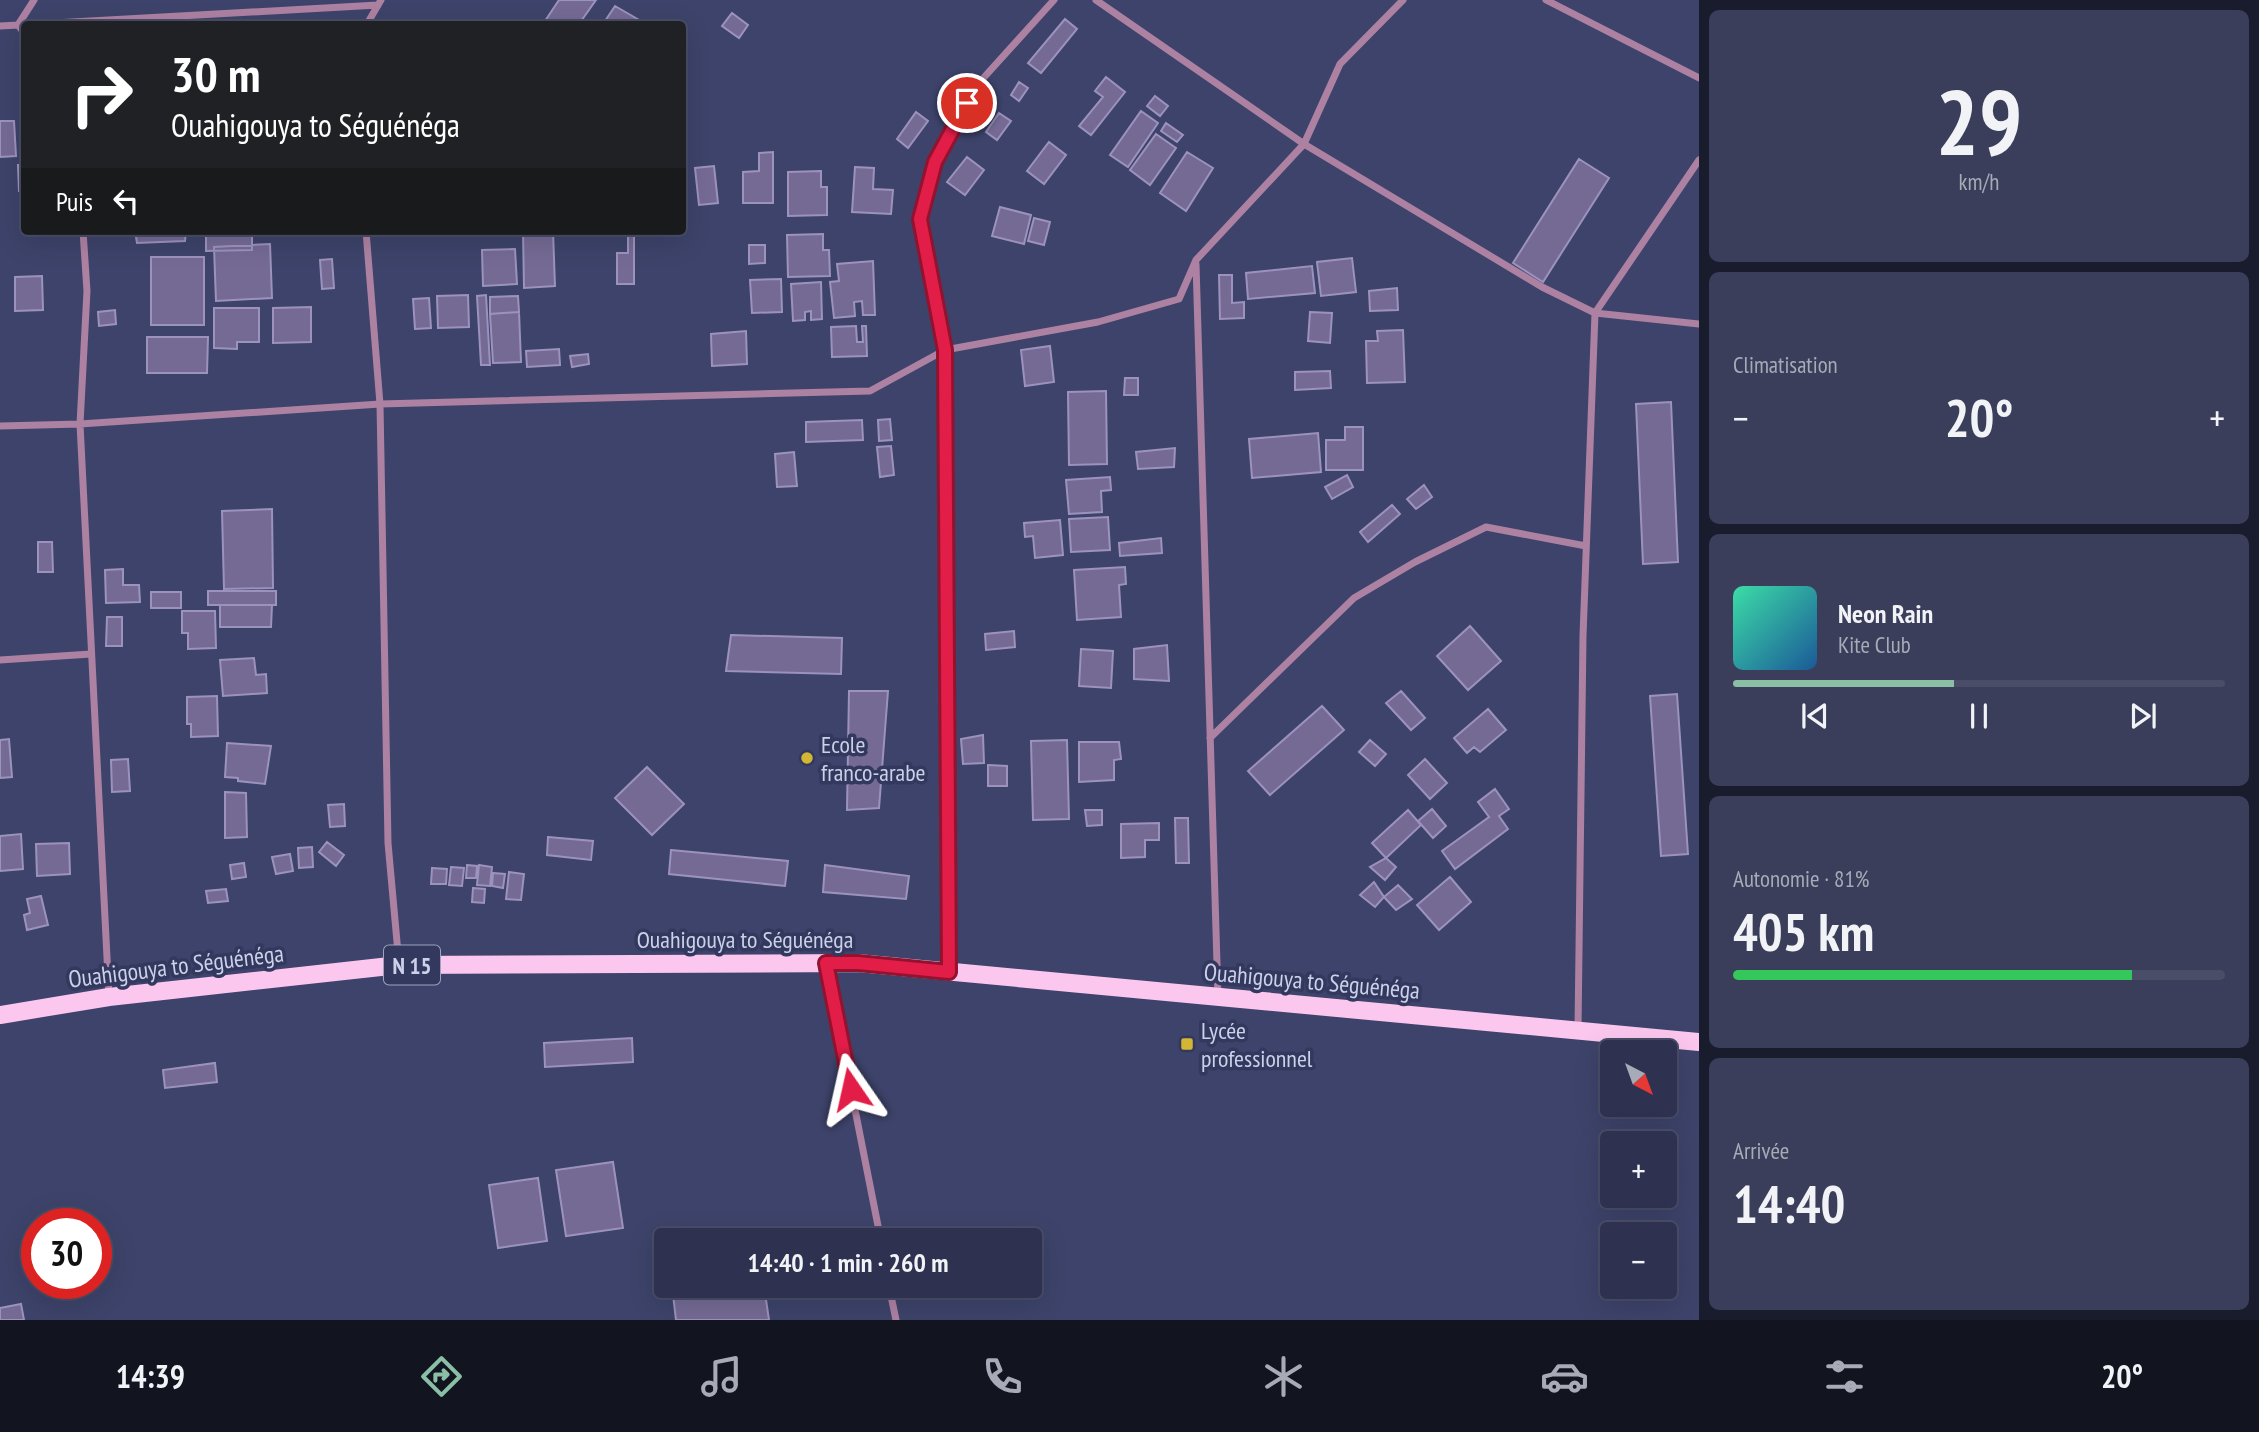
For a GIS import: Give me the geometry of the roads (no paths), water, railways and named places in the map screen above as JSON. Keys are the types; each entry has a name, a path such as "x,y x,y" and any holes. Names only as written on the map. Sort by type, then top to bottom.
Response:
{"main road":[{"name":"Ouahigouya to Séguénéga","path":"0,1015 109,997 399,965 858,963 1699,1042"}],"street":[{"path":"18,25 34,0"},
{"path":"949,972 945,350 920,219 935,162 978,84 1054,0"},
{"path":"1096,0 1304,144 1542,287 1595,313 1699,324"},
{"path":"0,426 79,424 380,404 870,391 945,350 1098,322 1179,299 1196,260 1304,144 1340,64 1403,0"},
{"path":"1546,0 1699,78"},
{"path":"84,21 380,3"},
{"path":"370,21 380,3"},
{"path":"18,25 21,29"},
{"path":"0,26 21,25"},
{"path":"1578,1031 1586,546 1595,313 1699,160"},
{"path":"83,235 87,291 79,424 109,997"},
{"path":"366,235 380,404 388,843 399,965"},
{"path":"1196,260 1218,997"},
{"path":"1210,738 1354,598 1415,562 1486,527 1586,546"},
{"path":"0,660 92,654"},
{"path":"826,963 878,1228"},
{"path":"892,1298 896,1320"}],"place":[{"name":"Ecole franco-arabe","path":"807,758"},
{"name":"Lycée professionnel","path":"1187,1044"}]}
